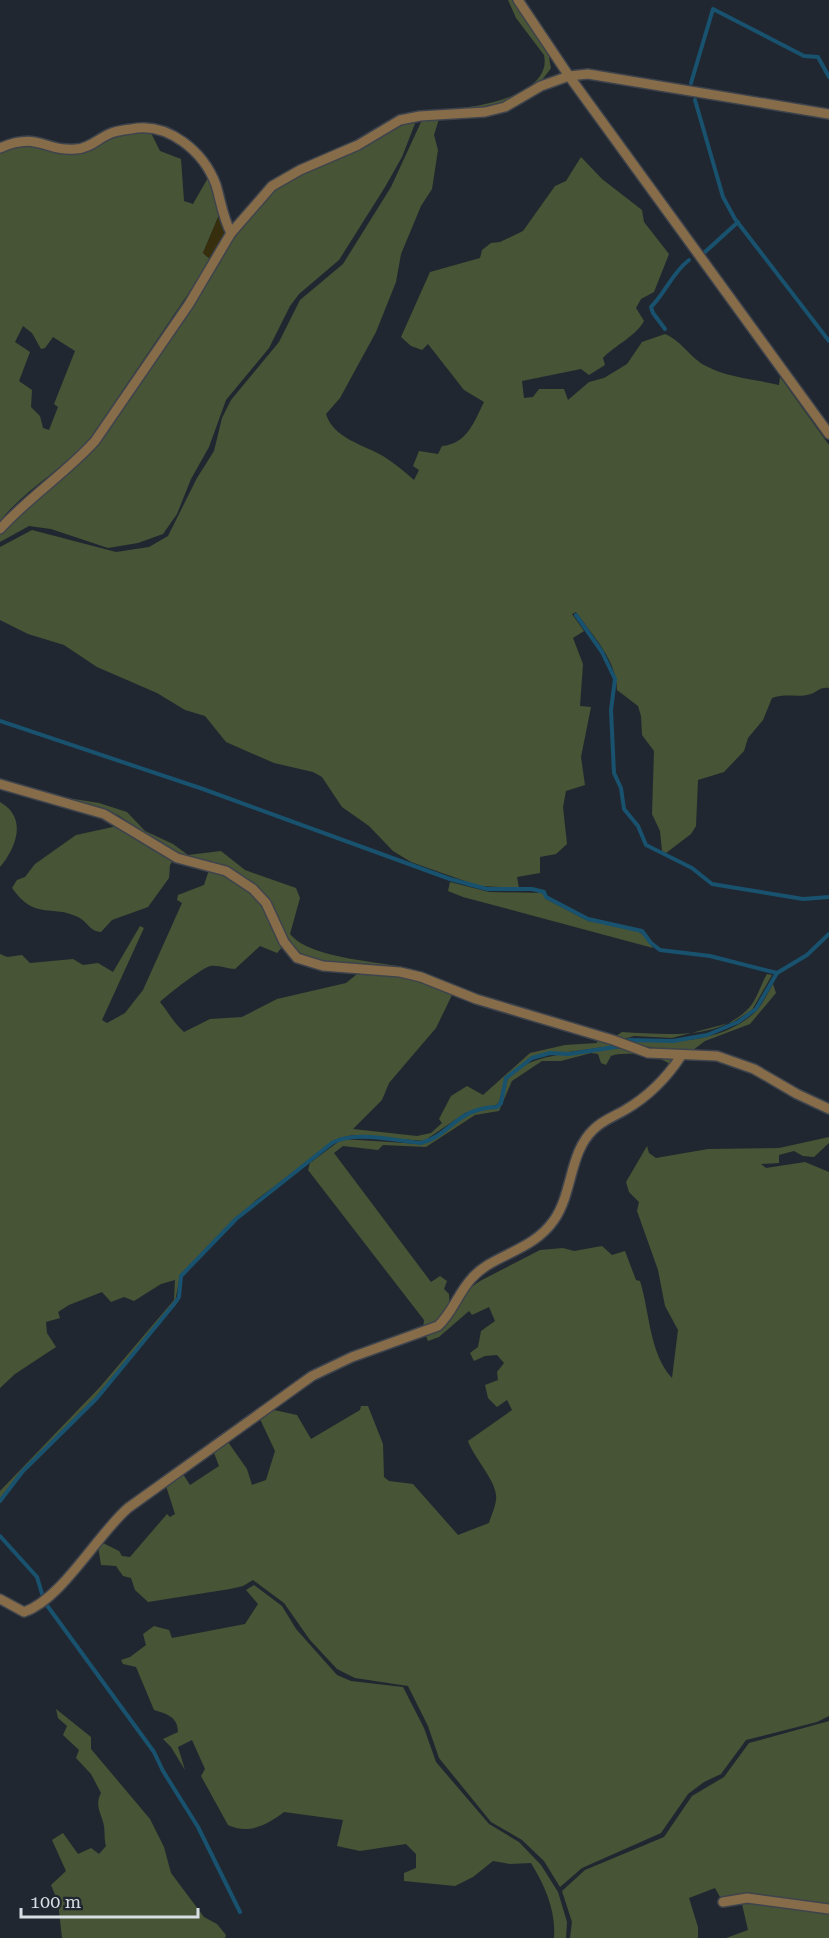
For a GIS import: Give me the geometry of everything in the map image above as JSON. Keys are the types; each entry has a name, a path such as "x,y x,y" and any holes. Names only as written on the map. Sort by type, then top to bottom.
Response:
{"street":[{"path":"518,0 569,76 829,434"},
{"path":"0,529 17,510 78,460 95,441 202,284 231,233 272,186 300,170 358,145 400,120 420,116 485,112 505,107 541,86 569,76 588,74 829,114"},
{"path":"0,148 27,140 76,150 111,133 135,128 174,135 190,146 206,166 215,183 231,233"},
{"path":"0,784 104,814 177,858 226,872 253,889 266,903 284,942 297,958 323,966 411,975 476,999 613,1040 648,1053 717,1056 754,1069 797,1094 829,1109"},
{"path":"0,1599 24,1612 31,1609 55,1589 113,1521 128,1508 312,1376 352,1357 438,1326 447,1318 472,1276 538,1238 553,1221 563,1205 585,1139 594,1128 651,1093 668,1076 681,1056"},
{"path":"723,1902 747,1898 829,1909"}],"green space":[{"path":"508,0 513,0 548,52 551,68 531,90 519,97 492,106 448,109 475,106 509,97 536,81 544,69 544,55 516,18"},
{"path":"439,119 434,135 438,150 432,189 421,206 401,254 396,282 376,332 340,398 326,414 335,429 342,435 383,456 414,480 419,470 413,466 419,451 438,454 442,446 458,441 469,431 484,402 464,390 428,344 422,350 411,346 401,337 430,272 480,258 482,250 491,243 500,242 523,231 555,186 566,181 581,157 602,179 642,210 644,222 669,254 654,292 641,299 636,308 644,321 635,332 603,358 605,365 589,375 581,369 522,381 524,398 533,397 539,389 564,389 568,400 589,382 604,378 627,364 642,342 665,334 677,341 700,363 714,370 779,385 780,377 829,445 829,688 806,695 772,698 763,720 748,738 744,751 724,772 698,780 696,826 691,834 666,853 662,851 660,831 652,814 654,751 642,735 638,706 617,690 613,668 608,658 576,612 572,614 584,631 573,638 583,664 580,706 591,707 581,757 585,785 566,791 563,807 567,844 556,854 540,857 540,873 517,877 519,888 479,886 411,862 393,851 369,826 342,807 322,777 313,772 274,763 226,742 205,716 185,710 157,693 97,667 64,645 28,634 0,620 0,547 32,530 116,552 149,547 168,536 197,478 214,451 222,418 231,400 279,342 300,300 343,264 391,187 422,120"},
{"path":"416,121 402,157 339,260 299,294 290,306 269,348 226,400 209,447 191,479 177,514 163,534 138,543 108,548 51,529 29,526 0,542 0,535 17,514 80,462 219,263 233,234 275,188 400,122"},
{"path":"135,133 151,133 160,151 181,159 184,201 193,204 209,176 219,215 203,253 211,260 91,437 69,459 21,498 0,521 0,152 26,143 82,153 114,138","holes":["23,326 32,333 41,349 45,348 53,337 75,351 54,404 58,407 49,430 43,428 40,416 31,407 32,390 19,381 30,352 15,342"]},
{"path":"55,796 99,803 127,812 145,831 173,844 188,855 221,851 245,870 296,888 300,898 290,934 300,943 331,954 417,970 371,964 318,961 300,954 293,949 281,929 269,899 252,883 228,868 177,855 118,815"},
{"path":"0,802 9,809 17,825 11,851 0,867"},
{"path":"122,825 174,859 170,865 169,878 148,907 112,920 101,932 94,930 69,913 44,910 28,905 12,888 17,880 25,877 35,864 76,835"},
{"path":"209,870 225,874 263,901 284,945 277,953 260,946 235,969 207,967 160,1002 184,1032 210,1019 242,1017 277,999 346,983 362,970 420,981 453,993 436,1028 389,1083 382,1100 353,1129 417,1136 431,1133 442,1123 439,1119 451,1096 467,1086 483,1095 530,1053 565,1045 597,1043 597,1038 619,1045 532,1057 505,1078 499,1102 496,1105 465,1113 424,1141 354,1135 339,1138 256,1200 180,1276 175,1302 96,1397 21,1471 0,1499 0,1491 100,1387 174,1300 175,1280 161,1284 134,1301 124,1297 111,1302 102,1292 69,1305 58,1312 60,1318 46,1322 47,1333 56,1347 15,1374 0,1388 0,954 7,957 22,955 30,963 73,959 83,965 98,963 113,972 140,926 144,928 102,1020 107,1023 125,1013 143,990 182,903 177,900 178,895 204,885"},
{"path":"450,882 489,892 543,893 546,899 588,921 636,930 645,936 653,948 463,897 448,891"},
{"path":"767,974 772,975 752,1010 733,1022 726,1024 750,1007"},
{"path":"773,984 776,993 750,1024 705,1041 693,1050 677,1052 628,1043 630,1041 662,1042 694,1039 724,1031 756,1012"},
{"path":"726,1024 720,1027 692,1033"},
{"path":"622,1032 692,1033 672,1038 634,1036 624,1039 616,1036"},
{"path":"622,1048 675,1059 671,1066 667,1062 652,1057 633,1054 617,1055 611,1056 606,1065 601,1063 598,1054 591,1053 561,1061 542,1061 512,1081 499,1111 475,1115 426,1147 383,1145 378,1150 343,1146 334,1153 431,1282 440,1276 447,1281 444,1289 449,1294 446,1312 435,1323 423,1329 424,1320 308,1170 310,1163 342,1139 421,1144 429,1142 468,1114 500,1106 508,1079 529,1063 578,1052"},
{"path":"829,1137 829,1143 814,1157 803,1156 794,1151 779,1155 779,1163 761,1164 766,1168 805,1162 829,1172 829,1716 817,1722 746,1740 721,1774 704,1782 688,1794 661,1833 582,1868 560,1887 544,1861 522,1840 491,1822 439,1758 428,1726 408,1686 355,1678 337,1669 310,1640 284,1603 253,1580 243,1586 230,1589 148,1602 135,1590 131,1578 123,1576 116,1566 101,1565 98,1546 101,1542 119,1551 122,1556 130,1557 167,1514 170,1517 175,1514 166,1486 183,1474 190,1485 219,1466 214,1453 228,1442 247,1469 252,1485 266,1480 275,1451 260,1419 274,1410 297,1415 311,1439 360,1410 361,1406 368,1406 383,1444 384,1477 389,1481 413,1484 458,1535 489,1523 496,1493 490,1478 468,1441 512,1410 507,1400 497,1407 488,1398 485,1385 498,1380 497,1372 504,1363 497,1355 485,1356 474,1361 470,1353 478,1347 481,1331 495,1321 489,1307 472,1315 469,1311 439,1337 428,1341 426,1336 439,1330 466,1291 480,1281 540,1250 563,1248 574,1251 602,1246 612,1255 625,1251 636,1280 640,1281 654,1345 664,1368 672,1378 678,1330 665,1306 658,1270 637,1211 639,1202 629,1192 626,1182 647,1146 649,1153 656,1158 708,1149 779,1148"},
{"path":"254,1585 282,1606 296,1629 337,1675 351,1681 403,1687 424,1728 436,1762 489,1824 519,1842 541,1865 558,1892 567,1922 566,1938 554,1938 551,1908 541,1880 531,1863 510,1864 493,1861 473,1877 455,1886 404,1881 404,1873 416,1868 416,1854 406,1844 360,1851 337,1846 343,1820 284,1812 271,1821 250,1829 228,1825 201,1776 205,1769 192,1740 178,1747 185,1770 171,1747 163,1739 178,1732 176,1723 167,1715 154,1710 136,1667 123,1664 121,1660 130,1657 146,1645 143,1634 154,1626 169,1630 172,1638 245,1624 258,1604 246,1590"},
{"path":"56,1709 91,1737 91,1749 150,1819 164,1847 171,1873 204,1917 217,1924 226,1935 225,1938 62,1938 58,1902 51,1885 66,1871 52,1840 63,1833 78,1854 91,1848 99,1854 106,1846 104,1826 98,1806 101,1793 91,1774 76,1758 79,1750 63,1735 67,1726 58,1718"},
{"path":"829,1721 829,1905 745,1895 720,1897 715,1888 689,1898 698,1927 698,1938 570,1938 572,1922 562,1891 585,1870 664,1837 692,1796 724,1777 749,1743"},
{"path":"742,1904 773,1904 829,1914 829,1938 726,1938 748,1930"}],"sand":[{"path":"219,215 227,231 211,260 203,253"}],"waterway":[{"path":"691,83 713,9 804,56 818,57 829,77"},
{"path":"695,100 723,197 735,219 829,341"},
{"path":"705,252 738,222"},
{"path":"665,329 651,307 689,260"},
{"path":"576,615 602,652 615,679 611,710 614,773 621,788 624,809 638,826 646,845 692,868 712,884 803,899 829,897"},
{"path":"0,721 203,789 450,879 487,889 532,889 544,892 546,897 588,919 642,931 660,950 710,956 777,973"},
{"path":"629,1040 673,1041 707,1035 738,1022 756,1009 777,973 807,955 829,934"},
{"path":"0,1501 23,1471 97,1398 175,1303 179,1297 181,1276 236,1219 332,1143 351,1137 421,1143 440,1134 472,1112 497,1107 501,1103 506,1078 532,1058 550,1053 569,1054 622,1046"},
{"path":"0,1536 37,1577 43,1597"},
{"path":"46,1604 154,1752 163,1771 198,1827 240,1912"}]}
